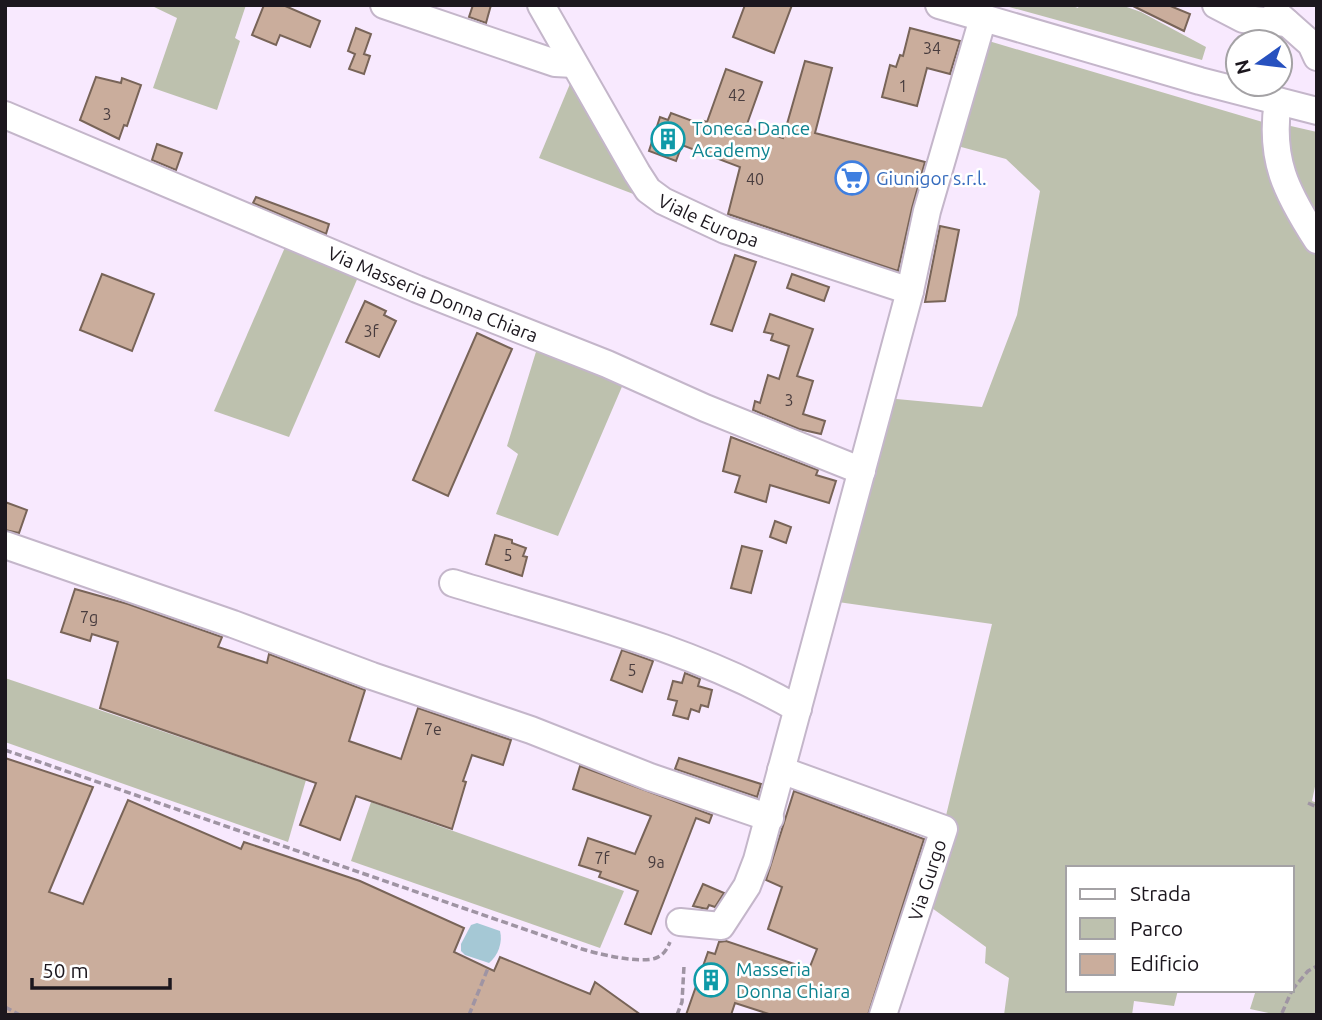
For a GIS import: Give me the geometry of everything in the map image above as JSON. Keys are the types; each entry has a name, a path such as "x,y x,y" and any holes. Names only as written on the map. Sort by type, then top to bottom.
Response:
{"street":[{"path":"384,5 555,63 574,64"},
{"name":"Viale Europa","path":"541,5 648,190 663,201 725,230 910,291"},
{"path":"939,5 1278,101 1316,109"},
{"path":"1216,5 1243,19 1287,23"},
{"path":"1267,5 1311,44 1317,57"},
{"path":"680,922 712,927 721,926 726,921 747,886 770,818 910,291 927,212 984,18"},
{"path":"1278,101 1274,128 1281,174 1299,213 1317,240"},
{"name":"Via Masseria Donna Chiara","path":"5,115 417,289 607,364 705,408 862,471"},
{"path":"5,545 531,730 650,777 770,818"},
{"path":"453,583 679,652 740,678 798,709"},
{"name":"Via Gurgo","path":"781,770 944,830 883,1015"}],"path":[{"path":"5,750 606,956 654,959 666,951 680,922"},
{"path":"1308,803 1317,807"},
{"path":"677,1015 682,1002 684,966"},
{"path":"1294,988 1308,971 1317,966"},
{"path":"469,1015 488,968"},
{"path":"1282,1013 1291,992"},
{"path":"5,1007 20,1015"}],"green space":[{"path":"150,5 246,5 235,38 240,41 217,110 153,88 177,18"},
{"path":"1002,5 1070,5 1078,8 1079,5 1121,5 1141,12 1206,47 1202,60"},
{"path":"982,39 1266,123 1291,215 1317,258 1317,777 1312,801 1317,803 1317,1015 1278,1015 1250,1009 1255,992 1294,992 1294,866 1066,866 1066,992 1178,992 1174,1006 1134,1001 1132,1015 1004,1015 1009,978 985,963 986,947 925,903 992,624 831,601 886,398 982,407 1017,315 1040,191 1006,159 950,144"},
{"path":"572,79 636,195 539,158"},
{"path":"1282,124 1317,132 1317,217 1295,188"},
{"path":"289,238 362,268 289,437 214,411"},
{"path":"539,342 627,375 558,536 496,514 518,454 507,446"},
{"path":"5,678 306,780 288,842 5,742"},
{"path":"371,802 624,891 600,948 351,861"}],"water":[{"path":"477,923 500,931 499,949 489,963 465,955 461,951 461,944 471,925"}],"building":[{"path":"264,5 283,5 320,21 310,47 280,35 276,45 252,35"},
{"path":"473,5 491,5 486,23 469,17"},
{"path":"745,5 792,5 774,53 733,37"},
{"path":"1131,5 1168,5 1190,14 1184,31"},
{"path":"356,28 371,34 364,54 370,56 364,74 349,69 355,54 348,51"},
{"path":"910,28 960,41 950,74 927,68 917,106 882,97 890,65 896,67 900,55 903,56"},
{"name":"Giunigor s.r.l.","path":"805,61 832,68 815,133 925,162 898,271 728,214 740,167 682,145 676,161 649,151 660,117 668,120 671,113 703,125 704,121 707,122 726,69 762,82 746,127 783,138"},
{"path":"96,77 121,83 122,78 141,85 127,126 124,125 119,139 80,120"},
{"path":"157,144 182,153 176,170 152,160"},
{"path":"256,197 329,224 326,234 253,203"},
{"path":"940,226 959,230 945,301 925,302"},
{"path":"735,255 756,262 732,331 711,324"},
{"path":"102,274 154,294 132,351 80,330"},
{"path":"792,274 829,287 824,301 787,288"},
{"path":"365,301 386,311 384,315 396,321 379,357 346,342"},
{"path":"770,314 813,329 797,376 813,381 803,414 825,421 821,434 799,429 753,410 755,401 760,403 768,375 779,379 789,346 771,340 773,334 764,332"},
{"path":"477,333 512,349 448,496 413,480"},
{"path":"731,437 818,470 816,475 836,481 829,503 770,485 766,502 735,492 740,476 723,471"},
{"path":"5,502 27,510 19,533 5,530"},
{"path":"775,521 791,527 786,543 770,537"},
{"path":"495,535 526,548 523,556 527,557 522,576 486,564"},
{"path":"742,546 762,551 751,593 731,588"},
{"path":"75,589 128,604 222,637 218,647 267,663 269,654 365,690 349,741 401,759 418,708 511,740 503,765 472,755 452,829 356,796 340,840 300,825 316,783 100,708 118,642 92,634 90,641 61,632"},
{"path":"622,650 653,661 642,692 611,680"},
{"path":"685,673 700,679 698,686 712,690 708,707 701,705 699,712 691,709 688,719 673,715 677,701 668,699 673,681 682,683"},
{"path":"5,758 93,787 49,892 83,904 128,800 241,849 244,842 360,881 464,928 454,952 494,971 500,957 590,994 595,982 641,1015 5,1015"},
{"path":"679,758 761,784 757,797 675,769"},
{"path":"580,766 712,815 709,823 696,818 651,934 625,924 638,891 599,877 601,872 579,865 588,838 635,854 651,816 573,789"},
{"path":"794,791 924,839 868,1015 772,1015 735,1003 731,1015 686,1015 708,952 715,954 719,942 726,941 809,969 817,949 768,929 782,887 766,880"},
{"path":"703,884 724,893 715,907 709,905 707,909 693,906"}],"place":[{"name":"Toneca Dance Academy","path":"668,139"},
{"name":"Giunigor s.r.l.","path":"852,178"},
{"name":"Masseria Donna Chiara","path":"711,980"}]}
